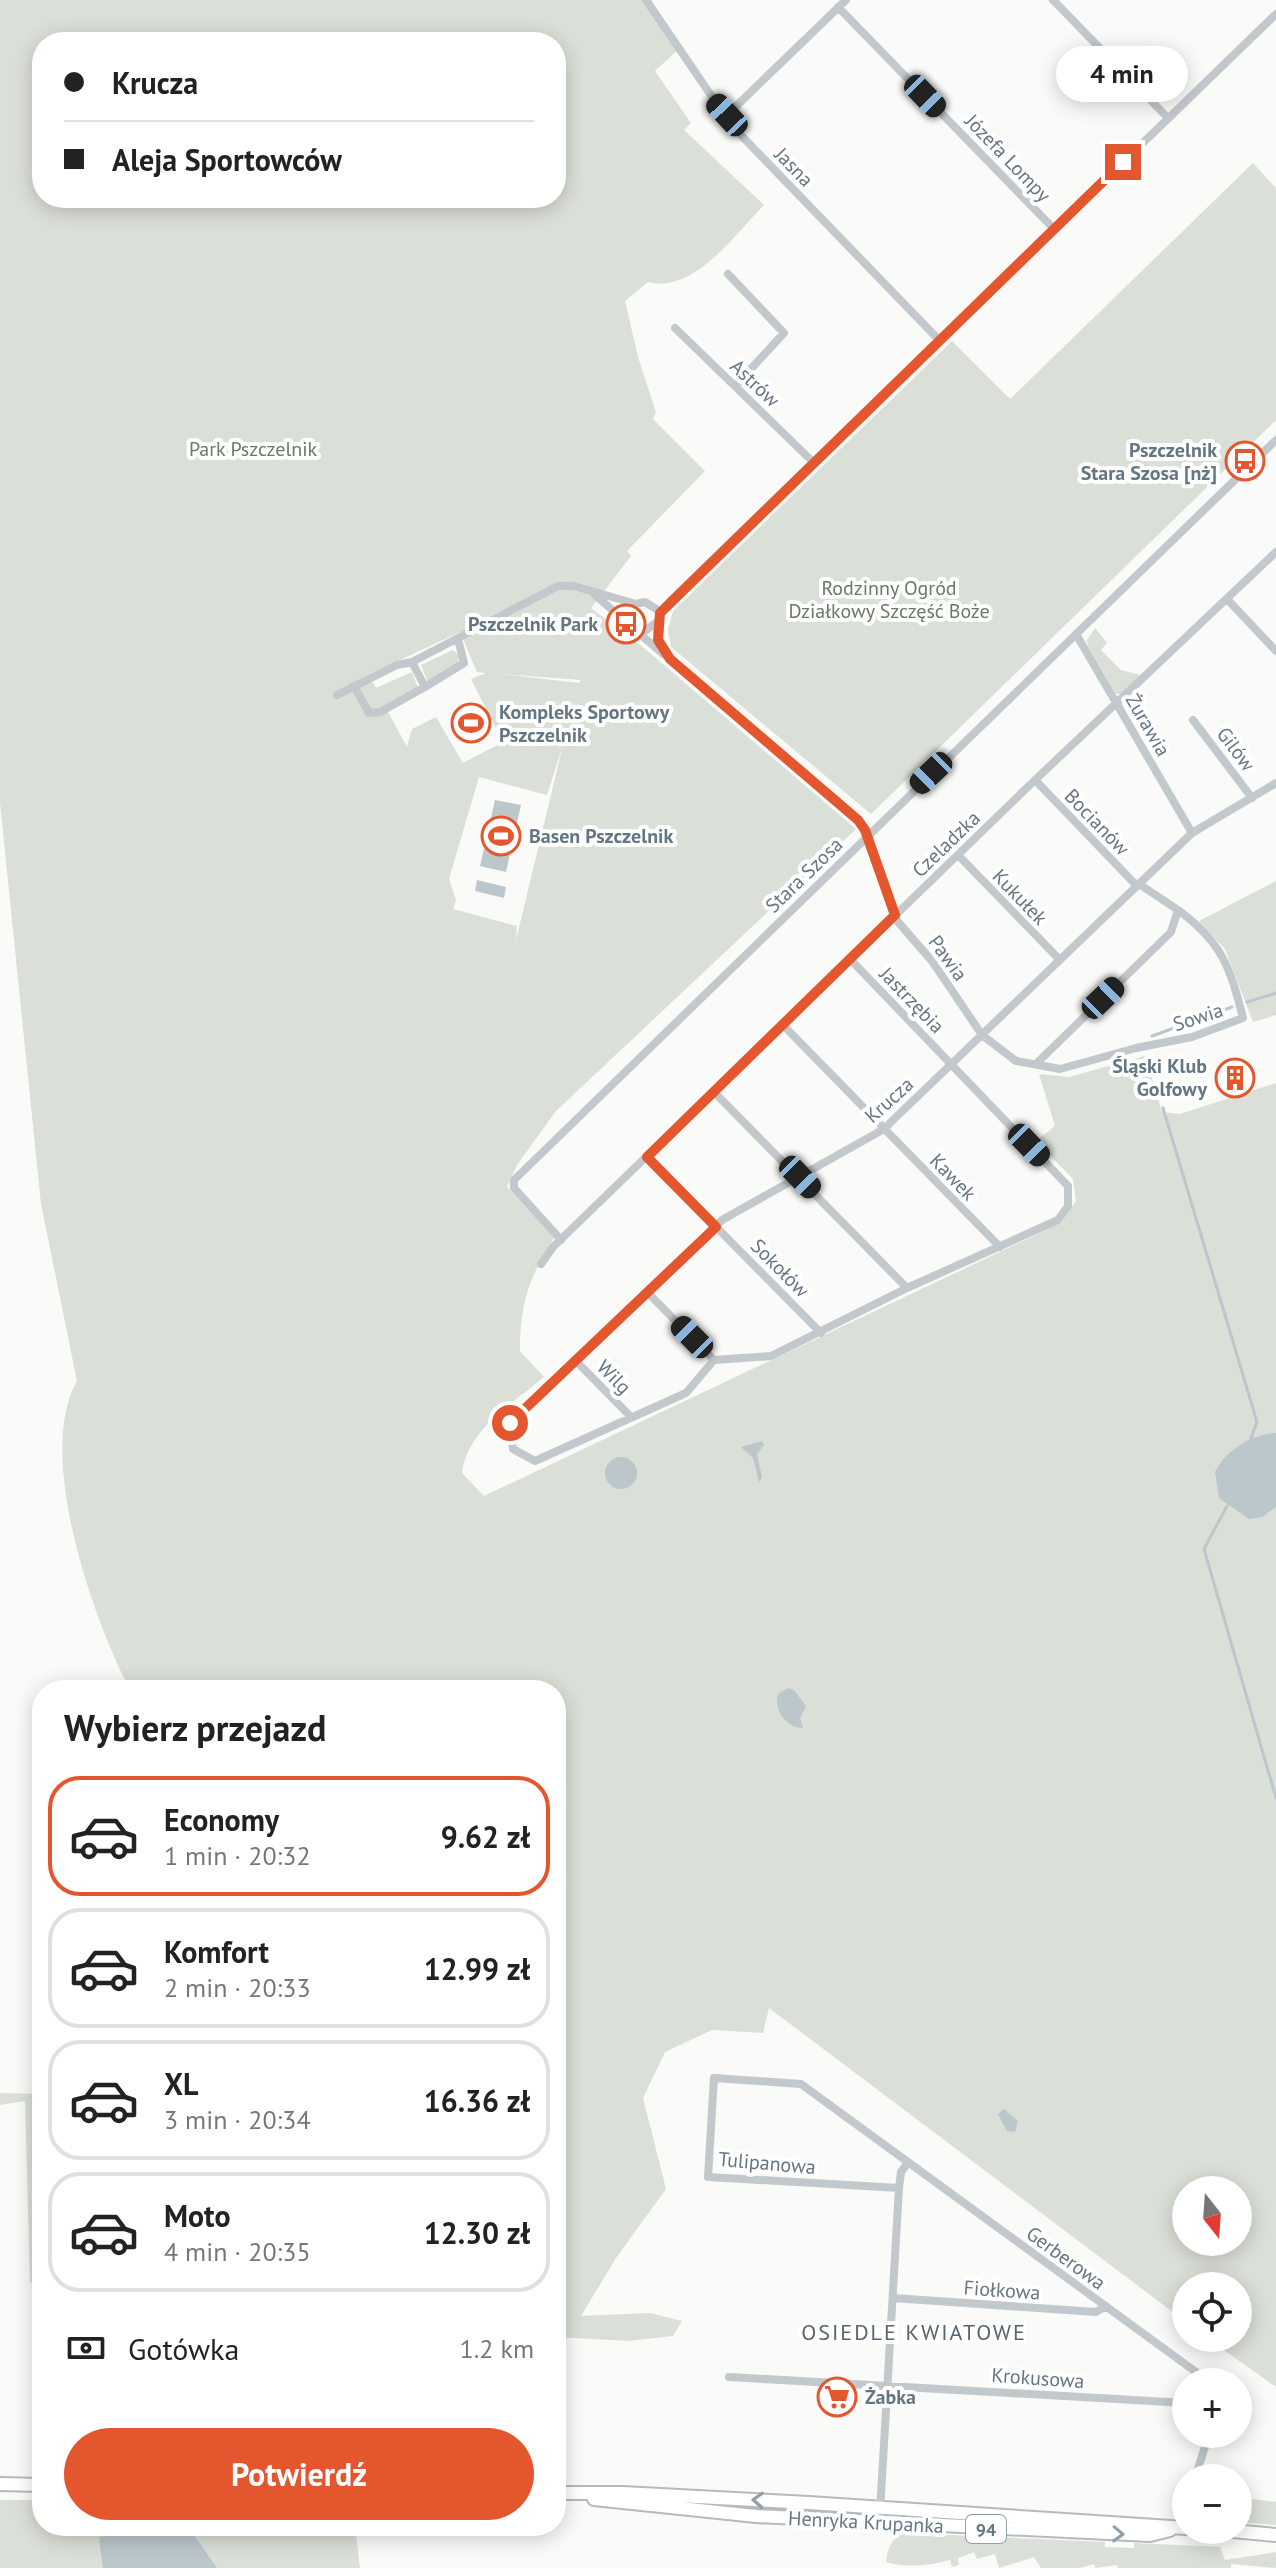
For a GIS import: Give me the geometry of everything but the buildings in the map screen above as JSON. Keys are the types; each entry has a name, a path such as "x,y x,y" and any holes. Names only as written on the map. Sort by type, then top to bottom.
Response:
{"main road":[{"path":"0,2484 32,2485"},
{"name":"Henryka Krupanka","path":"566,2494 623,2493 1136,2522 1172,2527"},
{"name":"Henryka Krupanka","path":"566,2495 756,2516 1150,2535 1172,2530"},
{"path":"1252,2533 1276,2535"}],"street":[{"name":"Jasna","path":"646,0 732,126 939,340"},
{"path":"727,115 846,0"},
{"path":"1053,0 1168,118"},
{"name":"Józefa Lompy","path":"838,7 1054,229"},
{"path":"635,633 645,631 657,622 661,612 813,462 1276,14"},
{"path":"728,274 784,333 736,385"},
{"name":"Astrów","path":"675,328 813,462"},
{"name":"Stara Szosa","path":"561,1240 514,1188 514,1180 1276,440"},
{"name":"Czeladzka","path":"541,1264 561,1240 895,915 1276,552"},
{"path":"337,695 397,665 412,662 558,586 574,586 594,595 636,604 645,602 661,612"},
{"path":"594,595 635,633 670,659"},
{"path":"1227,599 1276,651"},
{"path":"626,624 627,611 636,604"},
{"name":"Pawia","path":"657,622 658,640 670,659 858,820 867,835 895,915 932,961 982,1035"},
{"name":"Żurawia","path":"1076,634 1192,833"},
{"path":"354,686 369,713 380,712 464,663 458,639"},
{"path":"412,662 425,687"},
{"name":"Gilów","path":"1193,720 1252,798"},
{"name":"Bocianów","path":"1035,780 1138,885"},
{"name":"Krucza","path":"631,1417 535,1461 513,1449 510,1423 716,1227 735,1211 884,1129 1192,833 1276,783"},
{"name":"Kukułek","path":"958,855 1060,960"},
{"name":"Sowia","path":"982,1035 1022,1064 1060,1069 1136,1048 1192,1037 1243,1018 1232,973 1221,949 1178,910 1138,885"},
{"path":"1036,1064 1171,932 1178,910"},
{"name":"Jastrzębia","path":"850,959 1068,1186 1068,1206 1058,1220 1000,1247"},
{"name":"Kawek","path":"783,1025 1000,1247"},
{"path":"714,1092 907,1288"},
{"name":"Sokołów","path":"647,1157 821,1333"},
{"path":"631,1417 686,1393 714,1360 771,1356 907,1288 1000,1247"},
{"path":"648,1293 714,1360"},
{"name":"Wilg","path":"575,1360 631,1417"},
{"name":"Tulipanowa","path":"899,2188 708,2177 714,2078 801,2084 907,2164"},
{"path":"876,2522 881,2508 899,2188 901,2172 907,2164"},
{"name":"Gerberowa","path":"907,2164 1191,2368"},
{"name":"Fiołkowa","path":"893,2298 1096,2312 1106,2306"},
{"name":"Krokusowa","path":"729,2377 1172,2402"}],"green space":[{"name":"Park Pszczelnik","path":"0,0 651,0 681,47 655,71 691,123 684,130 764,205 727,245 697,271 665,283 648,282 625,301 638,357 656,412 653,419 705,471 627,551 631,556 591,608 644,648 856,829 556,1111 517,1165 507,1187 554,1238 528,1292 520,1334 520,1351 544,1377 482,1431 472,1444 462,1473 484,1496 1061,1223 1076,1201 1073,1179 1036,1141 1055,1126 1039,1074 1069,1077 1145,1056 1162,1112 1180,1114 1276,1083 1276,2387 1227,2352 1252,2352 1252,2272 1172,2272 1172,2311 769,2008 763,2033 712,2030 665,2052 643,2098 666,2189 616,2258 581,2316 650,2313 682,2321 673,2336 628,2341 566,2338 566,1680 125,1680 86,1580 66,1492 62,1450 66,1412 77,1381 41,1204 0,803","holes":["460,632 477,672 486,673 471,679 503,742 463,763 436,717 412,729 407,747 385,706 418,688 412,672 376,688 368,675","502,674 581,680 579,683","563,745 516,940 517,926 453,909 456,900 449,879 479,777 547,795"]},
{"name":"Rodzinny Ogród Działkowy Szczęść Boże","path":"1253,163 1276,188 1276,420 871,814 671,647 668,630 673,611 952,341 1010,399"},
{"path":"1095,628 1107,643 1101,650 1121,670 1141,675 1120,694 1116,694 1088,646 1087,640"},
{"path":"453,650 459,655 458,665 427,681 421,665"},
{"path":"1276,881 1276,1015 1253,1022 1225,949 1199,921"},
{"path":"0,2093 32,2094 32,2283 25,2101 0,2105"},
{"path":"1252,2499 1276,2502 1276,2525 1252,2523"},
{"path":"0,2500 32,2500 32,2536 356,2536 360,2568 0,2568"},
{"path":"906,2533 1105,2542 1105,2547 1134,2548 1134,2543 1220,2547 1225,2560 1276,2552 1276,2568 1231,2564 1231,2568 1118,2568 1117,2565 1095,2568 1094,2564 1080,2568 1041,2568 1034,2557 999,2568 995,2554 977,2559 974,2552 958,2558 959,2565 952,2567 950,2560 918,2566 886,2562 891,2544"}],"shaded area":[{"name":"Basen Pszczelnik","path":"495,800 521,805 506,872 480,866"},
{"path":"477,880 506,887 504,898 475,891"},
{"path":"1276,1433 1276,1507 1262,1517 1249,1519 1219,1498 1215,1472 1226,1457 1241,1445 1258,1436"},
{"path":"762,1441 764,1445 757,1454 762,1477 759,1482 753,1458 741,1447"},
{"path":"621,1457 633,1461 637,1473 633,1485 621,1489 609,1485 605,1473 609,1461"},
{"path":"788,1688 794,1690 806,1706 800,1718 803,1728 792,1725 779,1712 778,1694"},
{"path":"1004,2109 1018,2121 1015,2132 1007,2131 998,2114"},
{"path":"195,2536 217,2568 103,2568 99,2537"}],"waterway":[{"path":"1247,1002 1276,993"},
{"path":"1152,1036 1232,1007"},
{"path":"1163,1108 1257,1422 1250,1441"},
{"path":"1227,1506 1204,1549 1276,1798"}],"place":[{"name":"Pszczelnik Stara Szosa [nż]","path":"1245,461"},
{"name":"Pszczelnik Park","path":"626,624"},
{"name":"Kompleks Sportowy Pszczelnik","path":"471,723"},
{"name":"Basen Pszczelnik","path":"501,836"},
{"name":"Śląski Klub Golfowy","path":"1235,1078"},
{"name":"Żabka","path":"837,2397"}],"district":[{"name":"OSIEDLE KWIATOWE","path":"914,2332"}],"route":[{"path":"510,1423 716,1227 647,1157 895,915 862,825 670,659 658,640 660,613 1123,162"}]}
